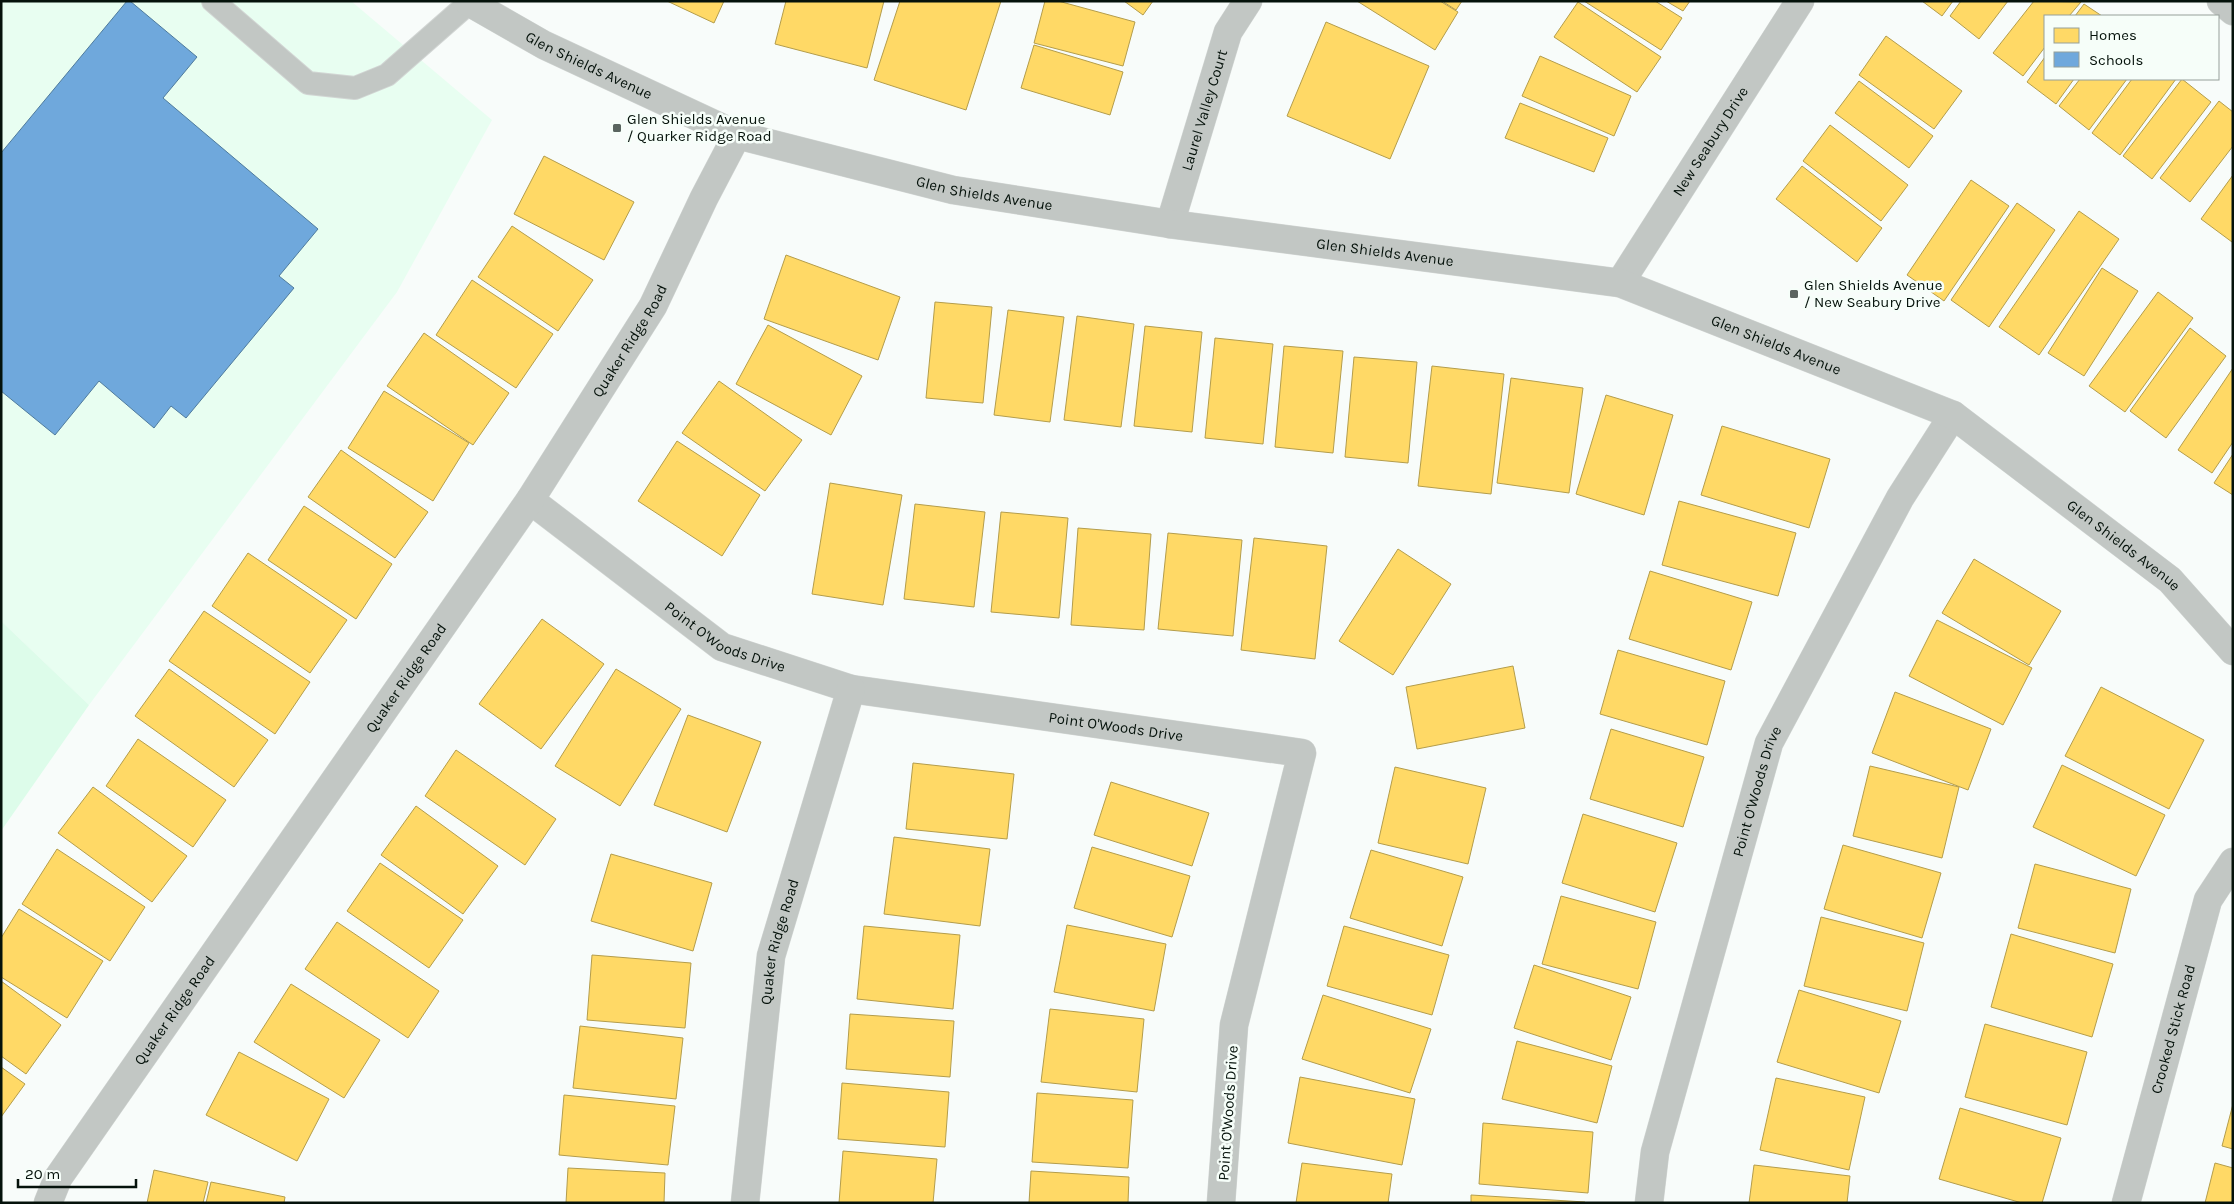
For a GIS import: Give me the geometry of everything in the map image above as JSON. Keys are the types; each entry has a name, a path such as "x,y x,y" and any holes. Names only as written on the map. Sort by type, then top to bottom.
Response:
{"street":[{"name":"Laurel Valley Court","path":"1170,224 1228,32 1248,1"},
{"name":"New Seabury Drive","path":"1620,283 1800,1"},
{"path":"2221,1 2233,11"},
{"name":"Glen Shields Avenue","path":"468,2 544,45 737,136 953,190 1170,224 1620,283 1953,415 2170,580 2233,651"},
{"name":"Quaker Ridge Road","path":"48,1203 64,1170 530,500 654,306 704,198 737,136"},
{"name":"Point O'Woods Drive","path":"1649,1203 1654,1152 1769,743 1900,498 1953,415"},
{"name":"Point O'Woods Drive","path":"530,500 722,648 851,689 1302,753 1234,1025 1221,1203"},
{"name":"Quaker Ridge Road","path":"745,1203 771,956 851,689"},
{"name":"Crooked Stick Road","path":"2126,1203 2208,900 2233,862"}],"lane":[{"path":"213,1 308,83 355,88 387,75 468,2"}],"shaded area":[{"path":"1,1 351,1 492,120 397,292 89,705 1,621"},
{"path":"1,621 89,705 1,831"}],"building: Homes":[{"path":"667,1 724,1 714,23"},
{"path":"786,1 884,1 867,68 775,44"},
{"path":"900,1 1001,1 966,110 874,80"},
{"path":"1045,1 1058,1 1135,22 1123,66 1034,43"},
{"path":"1124,1 1153,1 1143,15"},
{"path":"1357,1 1440,1 1458,12 1435,50"},
{"path":"1442,1 1462,1 1456,10"},
{"path":"1584,1 1655,1 1682,18 1661,50"},
{"path":"1666,1 1690,1 1683,11"},
{"path":"1922,1 1953,1 1942,16"},
{"path":"1961,1 2008,1 1979,39 1950,16"},
{"path":"2034,1 2081,2 2070,15 2044,15 2044,48 2023,76 1993,53"},
{"path":"1578,2 1661,57 1637,92 1554,37"},
{"path":"2084,4 2100,15 2076,15"},
{"path":"1326,22 1429,66 1390,159 1287,116"},
{"path":"1886,36 1962,91 1934,129 1859,75"},
{"path":"1034,45 1123,72 1110,115 1021,88"},
{"path":"1540,56 1631,96 1614,136 1522,96"},
{"path":"2044,58 2044,80 2073,80 2056,104 2027,82"},
{"path":"2079,80 2126,80 2089,130 2059,106"},
{"path":"2131,80 2175,80 2120,155 2092,133"},
{"path":"2181,80 2211,102 2152,179 2123,156"},
{"path":"1859,81 1933,136 1909,168 1835,113"},
{"path":"2219,101 2233,112 2233,146 2190,202 2160,178"},
{"path":"1520,103 1608,138 1594,172 1505,138"},
{"path":"1830,125 1908,185 1881,221 1803,161"},
{"path":"544,156 634,202 604,260 514,214"},
{"path":"1802,166 1882,228 1857,262 1776,199"},
{"path":"2233,175 2233,241 2232,242 2201,219"},
{"path":"1971,180 2009,206 1944,301 1907,275"},
{"path":"2017,203 2055,230 1989,327 1951,300"},
{"path":"2079,211 2119,239 2039,355 1999,327"},
{"path":"512,226 593,280 558,331 478,277"},
{"path":"786,255 900,297 878,360 764,319"},
{"path":"2102,268 2138,291 2084,376 2048,353"},
{"path":"472,280 553,334 516,388 436,335"},
{"path":"2158,292 2193,318 2125,412 2089,386"},
{"path":"935,302 992,307 983,403 926,398"},
{"path":"1008,310 1064,317 1050,422 994,415"},
{"path":"1077,316 1134,324 1121,427 1064,420"},
{"path":"768,325 862,376 831,435 736,384"},
{"path":"1145,326 1202,332 1192,432 1134,426"},
{"path":"2190,328 2226,356 2166,438 2130,411"},
{"path":"424,333 509,393 473,445 387,386"},
{"path":"1215,338 1273,344 1263,444 1205,438"},
{"path":"1284,346 1343,351 1333,453 1275,447"},
{"path":"1354,357 1417,362 1408,463 1345,457"},
{"path":"1432,366 1504,374 1491,494 1418,486"},
{"path":"2233,368 2233,442 2212,473 2178,450"},
{"path":"1511,378 1583,388 1569,493 1497,483"},
{"path":"719,381 802,440 765,491 682,433"},
{"path":"384,391 469,443 433,501 348,448"},
{"path":"1606,395 1673,415 1644,515 1576,494"},
{"path":"1722,426 1830,459 1809,528 1701,495"},
{"path":"677,441 760,495 722,556 638,501"},
{"path":"341,450 428,512 395,558 308,497"},
{"path":"2233,454 2233,495 2214,483"},
{"path":"830,483 902,495 883,605 812,594"},
{"path":"1679,501 1796,533 1778,596 1662,565"},
{"path":"915,504 985,512 974,607 904,599"},
{"path":"304,506 392,564 356,619 268,560"},
{"path":"1001,512 1068,518 1059,618 991,612"},
{"path":"1078,528 1151,534 1144,630 1071,625"},
{"path":"1168,533 1242,540 1233,636 1158,629"},
{"path":"1254,538 1327,546 1315,659 1241,650"},
{"path":"1398,549 1451,584 1393,675 1339,641"},
{"path":"248,553 347,620 310,673 212,606"},
{"path":"1974,559 2061,611 2029,665 1942,613"},
{"path":"1650,571 1752,602 1731,670 1629,639"},
{"path":"204,611 310,682 275,734 169,661"},
{"path":"542,619 604,664 541,749 479,704"},
{"path":"1937,620 2032,668 2003,725 1909,676"},
{"path":"1618,650 1725,681 1707,745 1600,714"},
{"path":"1513,666 1525,728 1417,749 1406,687"},
{"path":"169,669 268,740 234,787 135,716"},
{"path":"616,669 681,709 620,806 555,766"},
{"path":"2101,687 2204,740 2169,809 2065,756"},
{"path":"1895,692 1991,729 1968,790 1872,753"},
{"path":"688,715 761,742 727,832 654,805"},
{"path":"1611,729 1704,757 1683,827 1590,799"},
{"path":"138,739 226,800 193,847 106,786"},
{"path":"456,750 556,819 525,865 425,796"},
{"path":"913,763 1014,774 1007,839 906,829"},
{"path":"2062,765 2165,815 2136,876 2033,827"},
{"path":"1870,766 1959,787 1942,858 1853,836"},
{"path":"1395,767 1486,788 1468,864 1378,843"},
{"path":"1111,782 1209,813 1192,866 1094,835"},
{"path":"93,787 187,856 152,902 58,833"},
{"path":"416,806 498,866 463,914 381,855"},
{"path":"1583,814 1677,843 1655,912 1562,883"},
{"path":"894,837 990,849 980,926 884,914"},
{"path":"1843,845 1941,873 1922,938 1824,909"},
{"path":"1092,847 1190,876 1172,937 1074,908"},
{"path":"57,849 145,907 110,961 22,904"},
{"path":"1371,850 1463,877 1442,946 1350,918"},
{"path":"611,854 712,883 693,951 591,921"},
{"path":"380,863 463,920 429,968 347,911"},
{"path":"2035,864 2131,889 2115,953 2018,928"},
{"path":"1561,896 1656,922 1638,989 1542,964"},
{"path":"19,909 103,961 67,1018 1,977 1,938"},
{"path":"1821,917 1924,943 1907,1011 1804,986"},
{"path":"337,922 439,991 408,1038 305,969"},
{"path":"1067,925 1166,944 1154,1011 1054,992"},
{"path":"864,926 960,935 953,1009 857,999"},
{"path":"1344,926 1449,955 1432,1015 1327,986"},
{"path":"2011,934 2113,964 2092,1037 1991,1007"},
{"path":"592,955 691,963 685,1028 587,1020"},
{"path":"1534,965 1631,997 1611,1060 1514,1028"},
{"path":"1,981 61,1025 26,1074 1,1056"},
{"path":"291,984 380,1040 344,1098 254,1042"},
{"path":"1799,990 1901,1021 1879,1093 1777,1062"},
{"path":"1323,995 1431,1029 1410,1093 1302,1059"},
{"path":"1050,1009 1144,1019 1137,1092 1041,1082"},
{"path":"850,1014 954,1021 950,1077 846,1069"},
{"path":"1985,1024 2087,1052 2067,1125 1965,1097"},
{"path":"580,1026 683,1038 676,1099 573,1088"},
{"path":"1517,1041 1612,1066 1597,1123 1502,1099"},
{"path":"239,1052 329,1099 297,1161 206,1115"},
{"path":"1,1067 25,1084 1,1117"},
{"path":"1300,1077 1415,1099 1402,1165 1288,1143"},
{"path":"1776,1078 1865,1097 1849,1170 1760,1150"},
{"path":"842,1083 949,1092 945,1147 838,1139"},
{"path":"1037,1093 1133,1100 1128,1168 1032,1162"},
{"path":"564,1095 675,1106 668,1165 559,1155"},
{"path":"2233,1104 2233,1149 2222,1146"},
{"path":"1960,1108 2061,1138 2042,1203 2022,1203 1939,1179"},
{"path":"1483,1123 1593,1132 1588,1193 1479,1184"},
{"path":"843,1151 937,1159 933,1203 839,1203"},
{"path":"1302,1163 1392,1174 1388,1203 1296,1203"},
{"path":"2215,1163 2233,1168 2233,1203 2205,1203"},
{"path":"1754,1165 1850,1176 1847,1203 1749,1203"},
{"path":"568,1168 665,1173 664,1203 566,1203"},
{"path":"154,1170 208,1182 203,1203 147,1203"},
{"path":"1031,1171 1129,1177 1128,1203 1029,1203"},
{"path":"211,1182 285,1197 284,1203 206,1203"},
{"path":"1471,1195 1585,1202 1585,1203 1471,1203"}],"building: Schools":[{"path":"127,1 130,1 197,57 163,98 318,229 279,276 294,288 186,418 171,406 154,428 99,381 55,435 1,391 1,153"}],"place":[{"name":"Glen Shields Avenue / Quarker Ridge Road","path":"617,128"},
{"name":"Glen Shields Avenue / New Seabury Drive","path":"1794,294"}]}
